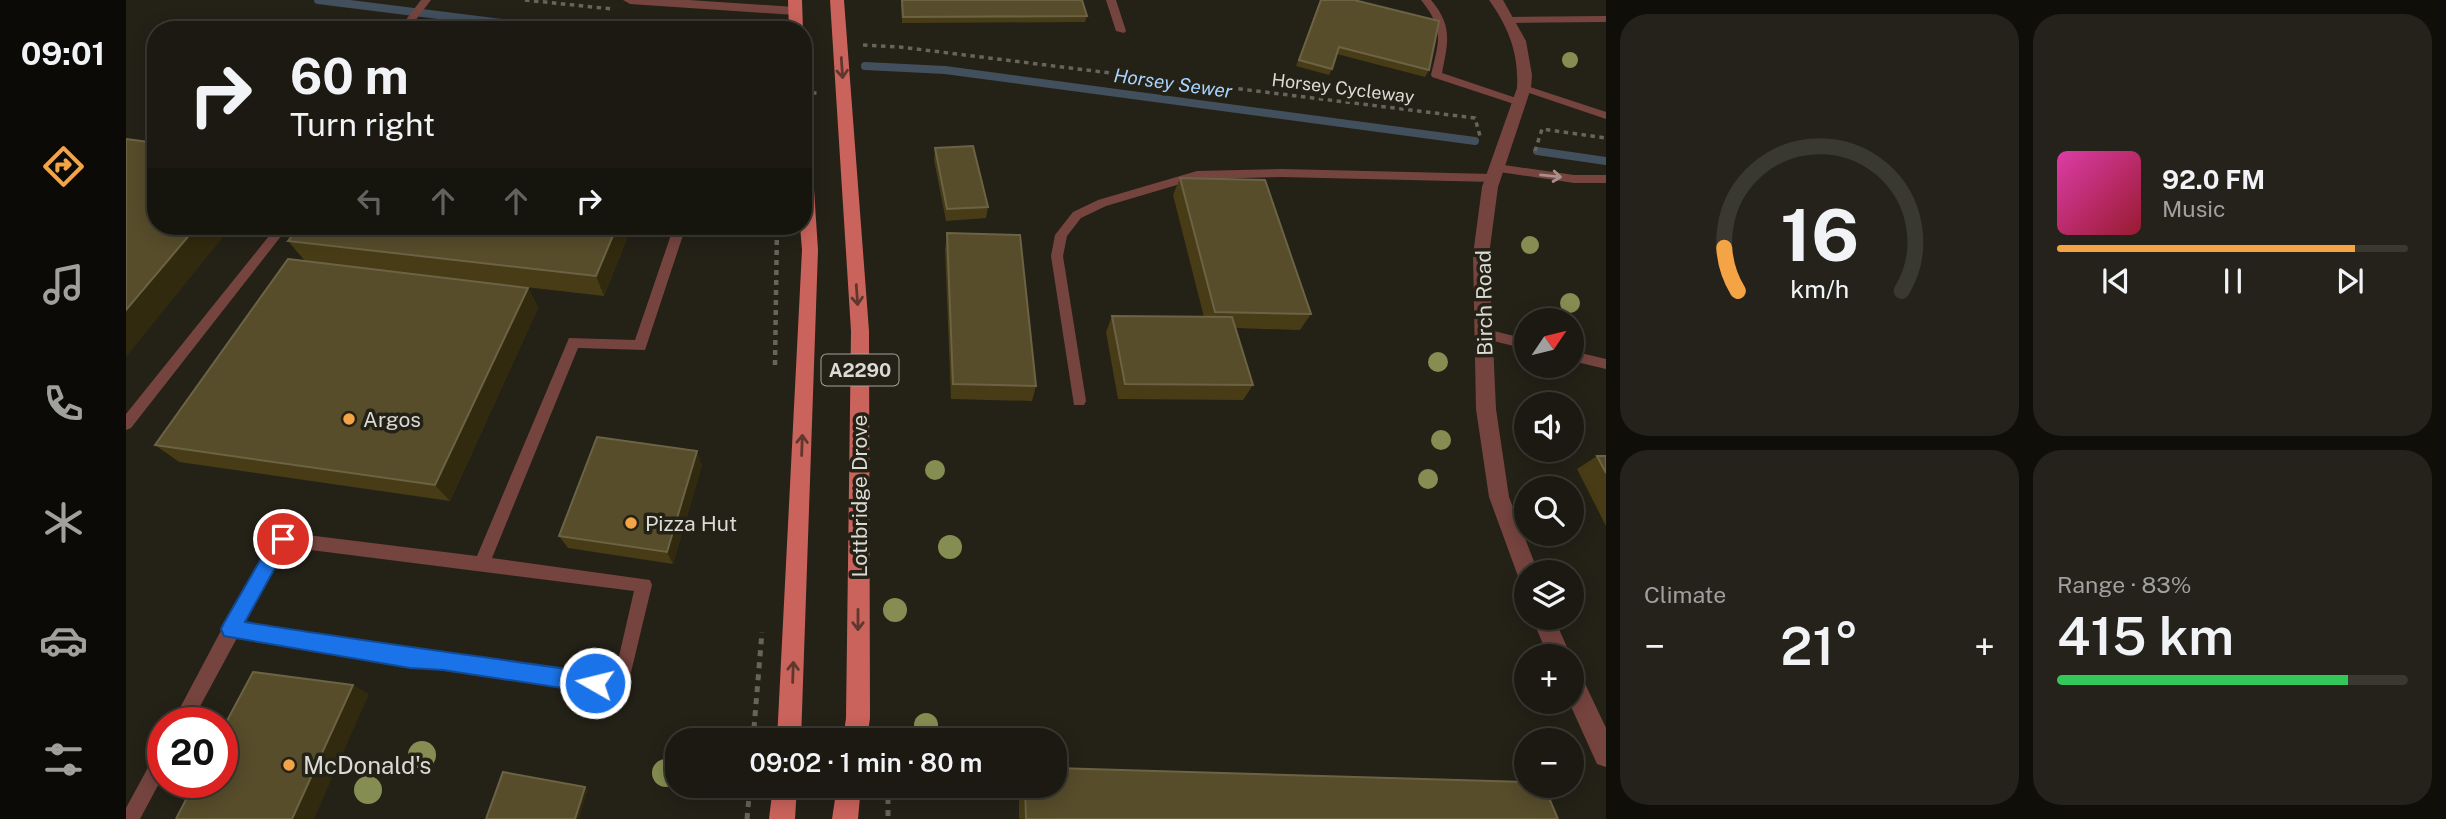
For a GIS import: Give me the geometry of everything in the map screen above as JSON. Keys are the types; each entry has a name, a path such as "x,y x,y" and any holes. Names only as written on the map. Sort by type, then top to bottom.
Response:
{"main road":[{"name":"Lottbridge Drove","path":"837,0 860,331 857,728"},
{"name":"A2290","path":"790,728 809,235"},
{"path":"782,819 784,798"},
{"path":"845,819 848,798"}],"street":[{"path":"630,0 795,6"},
{"name":"Birch Road","path":"1496,0 1511,20 1524,52 1521,95 1495,173 1481,255 1486,334 1486,409 1499,497 1523,560"},
{"path":"1584,707 1606,755"}],"lane":[{"path":"1111,0 1121,31"},
{"path":"1426,0 1442,20 1445,31 1436,75 1606,116"},
{"path":"410,21 425,2"},
{"path":"1511,20 1606,19"},
{"path":"1079,401 1057,256 1061,235 1077,215 1102,203 1197,175 1495,173 1606,179"},
{"path":"126,424 276,235"},
{"path":"482,564 574,342 640,346 677,235"},
{"path":"1486,334 1514,341"},
{"path":"1584,359 1606,364"},
{"path":"190,707 231,629 283,539 644,586 620,687 443,661 410,659 231,629"},
{"path":"130,819 147,787"}],"path":[{"name":"Horsey Cycleway","path":"855,45 900,47 1475,118 1481,139 1502,147"},
{"path":"1502,147 1534,153 1542,129 1606,138"},
{"path":"747,819 749,798"},
{"path":"888,798 888,819"}],"building":[{"path":"902,0 1082,0 1087,16 903,17"},
{"path":"1321,0 1354,0 1439,21 1429,70 1339,47 1332,69 1299,60"},
{"path":"126,139 147,142 147,235 189,235 126,310"},
{"path":"973,146 988,207 947,209 935,148"},
{"path":"1180,178 1265,180 1311,314 1215,312"},
{"path":"947,233 1020,235 1036,386 953,384"},
{"path":"293,235 613,235 596,276 288,241"},
{"path":"288,259 528,288 435,485 155,445"},
{"path":"1112,316 1232,317 1253,385 1125,384"},
{"name":"Pizza Hut","path":"597,437 697,451 667,552 559,536"},
{"path":"1597,456 1606,456 1606,473"},
{"path":"253,672 353,685 292,819 176,819 187,798 238,798 238,707 234,707"},
{"path":"1067,768 1514,782 1514,798 1549,798 1558,819 1026,819 1025,798 1067,798"},
{"path":"503,772 585,787 575,819 486,819"}],"waterway":[{"path":"318,0 486,21"},
{"name":"Horsey Sewer","path":"865,66 945,70 1475,141"},
{"name":"Horsey Sewer","path":"1537,151 1606,161"}],"place":[{"name":"Argos","path":"349,419"},
{"name":"Pizza Hut","path":"631,523"},
{"name":"McDonald's","path":"289,765"}],"route":[{"path":"283,539 231,629 410,659 443,661 595,683"}]}
